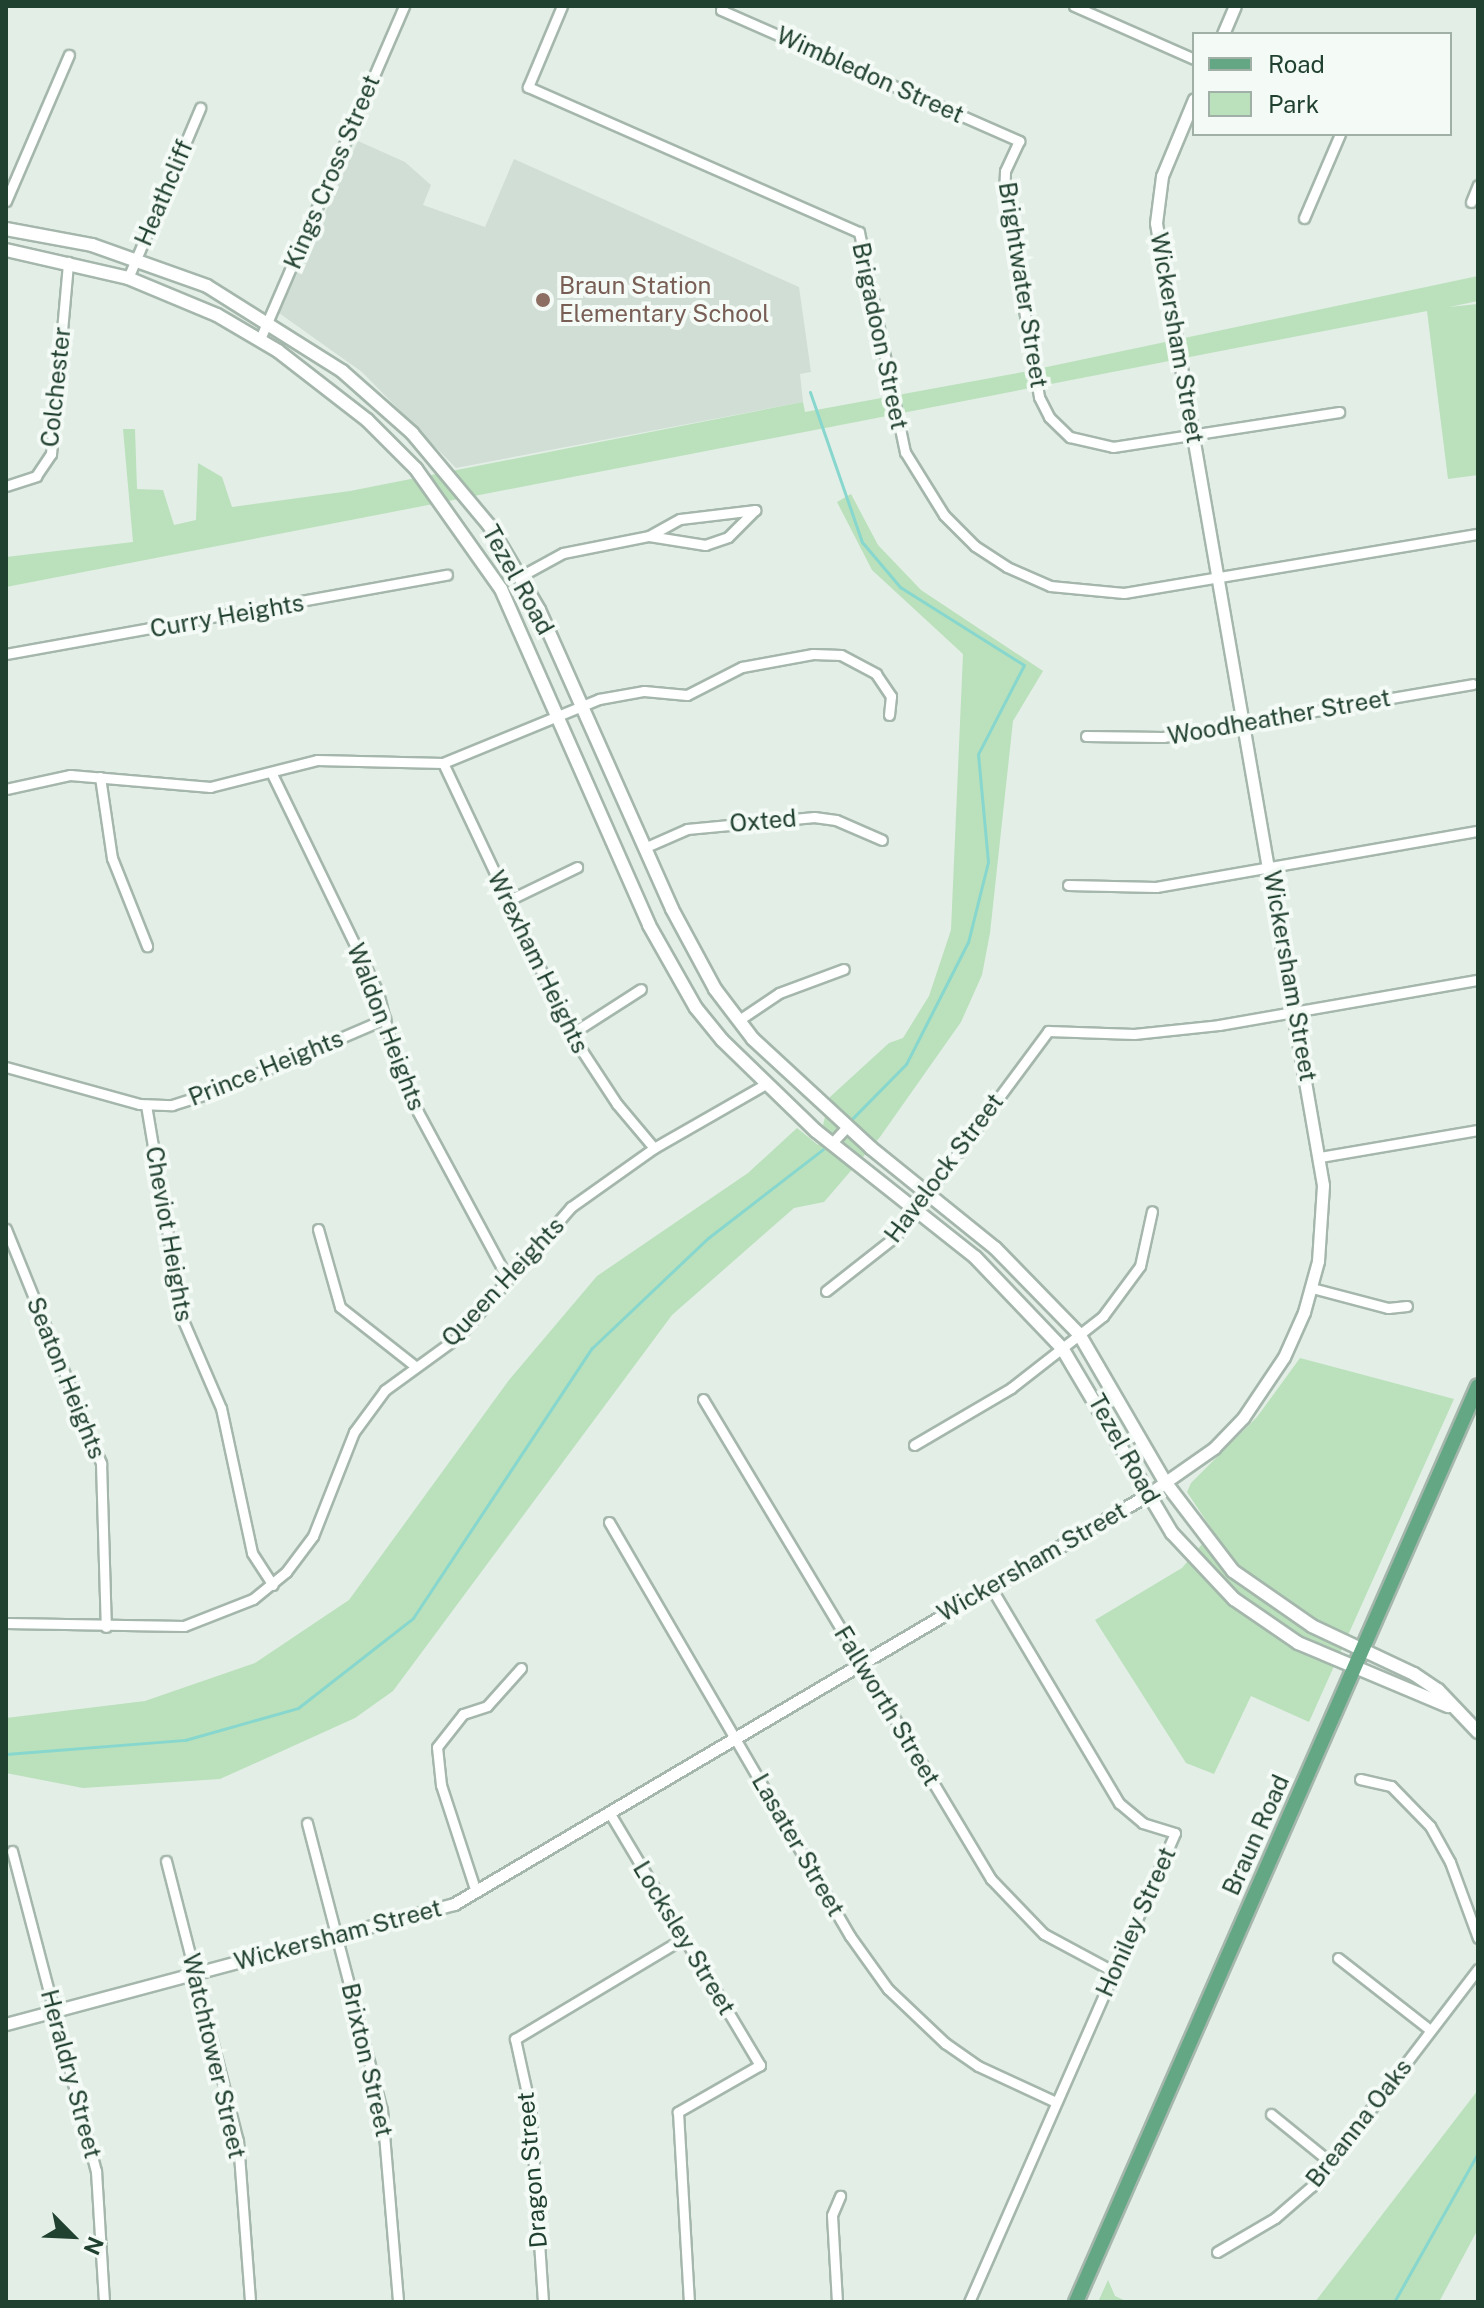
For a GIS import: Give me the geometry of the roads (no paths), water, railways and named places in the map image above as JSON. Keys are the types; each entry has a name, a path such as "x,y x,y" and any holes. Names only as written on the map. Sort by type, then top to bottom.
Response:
{"main road":[{"name":"Tezel Road","path":"6,229 136,258 207,286 342,371 412,433 489,525 519,577 644,848 715,989 739,1020 782,1069 847,1127 995,1248 1079,1334 1165,1482 1205,1540 1243,1579 1292,1614 1414,1674 1438,1690 1449,1706 1478,1732"},
{"name":"Tezel Road","path":"6,250 128,278 260,339 326,385 416,469 501,589 671,966 696,1008 764,1085 831,1144 975,1257 1062,1348 1088,1383 1147,1495 1172,1533 1234,1599 1298,1643 1352,1670 1449,1706"},
{"name":"Braun Road","path":"1076,2302 1478,1386"}],"street":[{"name":"Kings Cross Street","path":"260,339 404,6"},
{"name":"Brigadoon Street","path":"562,6 528,87 859,232 905,452 944,515 989,556 1027,577 1074,591 1124,593 1478,534"},
{"path":"1074,6 1192,58"},
{"path":"1224,32 1235,6"},
{"name":"Wimbledon Street","path":"722,8 1019,141"},
{"path":"6,201 69,55"},
{"name":"Wickersham Street","path":"6,2024 437,1910 476,1892 1147,1495 1214,1448 1250,1409 1284,1357 1312,1288 1323,1223 1320,1157 1156,211 1162,176 1192,104"},
{"name":"Heathcliff","path":"128,278 200,108"},
{"path":"1304,218 1339,136"},
{"name":"Brightwater Street","path":"1019,141 1005,171 1004,194 1039,397 1049,417 1077,441 1106,448 1339,412"},
{"path":"1471,202 1478,185"},
{"name":"Colchester","path":"6,486 36,476 51,454 68,262"},
{"path":"519,577 563,553 649,536 680,519 755,510 728,537 705,545 649,536"},
{"name":"Curry Heights","path":"6,654 447,575"},
{"path":"6,789 51,776 100,777 188,788 233,785 317,760 443,763 621,692 687,695 742,667 829,653 876,674 891,696 889,715"},
{"name":"Woodheather Street","path":"1086,736 1137,740 1472,684"},
{"name":"Wrexham Heights","path":"443,763 571,1034 617,1104 654,1148"},
{"name":"Waldon Heights","path":"272,774 358,947 418,1112 507,1277"},
{"path":"100,777 112,858 147,946"},
{"name":"Oxted","path":"644,848 687,829 814,817 882,840"},
{"path":"1068,885 1156,887 1478,831"},
{"path":"507,901 577,867"},
{"path":"739,1020 779,993 844,969"},
{"path":"1297,1012 1478,980"},
{"path":"571,1034 641,989"},
{"name":"Havelock Street","path":"826,1291 888,1245 1048,1031 1134,1034 1297,1012"},
{"name":"Prince Heights","path":"6,1067 146,1105 209,1094 385,1019"},
{"name":"Queen Heights","path":"6,1623 106,1627 204,1621 273,1585 313,1536 363,1417 385,1390 458,1337 571,1207 654,1148 764,1085"},
{"name":"Cheviot Heights","path":"146,1105 182,1318 221,1408 252,1553 273,1585"},
{"path":"831,1144 847,1127"},
{"path":"1320,1157 1478,1130"},
{"path":"914,1445 1011,1388 1079,1334 1126,1291 1144,1254 1152,1211"},
{"name":"Seaton Heights","path":"6,1229 101,1463 106,1627"},
{"path":"318,1229 327,1247 330,1288 340,1307 415,1366"},
{"path":"1312,1288 1388,1308 1407,1306"},
{"name":"Fallworth Street","path":"703,1399 1007,1899 1055,1942 1113,1971"},
{"name":"Lasater Street","path":"609,1522 850,1936 888,1989 945,2043 978,2066 1056,2102"},
{"name":"Honiley Street","path":"969,2302 1175,1833 1143,1823 1119,1803 990,1586"},
{"path":"476,1892 452,1806 441,1785 437,1747 463,1714 487,1706 521,1668"},
{"path":"1360,1779 1391,1786 1430,1826 1450,1862 1478,1938"},
{"name":"Locksley Street","path":"609,1812 760,2065 678,2112 689,2302"},
{"name":"Brixton Street","path":"307,1823 384,2119 398,2302"},
{"name":"Heraldry Street","path":"12,1851 96,2171 104,2302"},
{"name":"Watchtower Street","path":"166,1861 238,2141 250,2302"},
{"name":"Dragon Street","path":"543,2302 530,2107 515,2039 684,1938"},
{"path":"1338,1958 1430,2030"},
{"name":"Breanna Oaks","path":"1217,2252 1294,2204 1330,2162 1478,1969"},
{"path":"1271,2114 1330,2162"},
{"path":"837,2302 832,2215 840,2196"}],"waterway":[{"path":"810,392 862,542 900,587 1024,665 978,754 988,862 968,942 906,1064 852,1119"},
{"path":"6,1754 185,1740 298,1708 413,1618 592,1348 708,1238 823,1149"},
{"path":"1394,2302 1478,2153"}],"place":[{"name":"Braun Station Elementary School","path":"543,300"}]}
